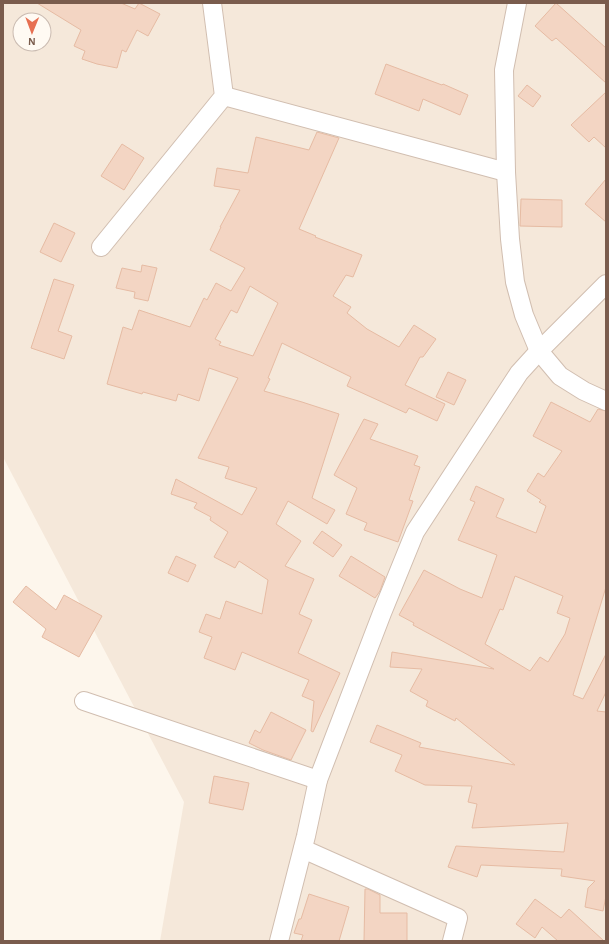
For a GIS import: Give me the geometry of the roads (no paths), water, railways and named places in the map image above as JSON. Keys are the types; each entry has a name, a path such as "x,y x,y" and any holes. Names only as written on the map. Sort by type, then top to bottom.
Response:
{"street":[{"path":"102,247 224,96 212,3"},
{"path":"517,3 504,70 506,172 510,239 515,282 524,315 539,351 560,376 584,391 606,401"},
{"path":"224,96 506,172"},
{"path":"280,941 303,849 318,780 382,613 415,532 519,373 606,284"},
{"path":"84,701 318,780"},
{"path":"303,849 458,918 452,941"}]}
